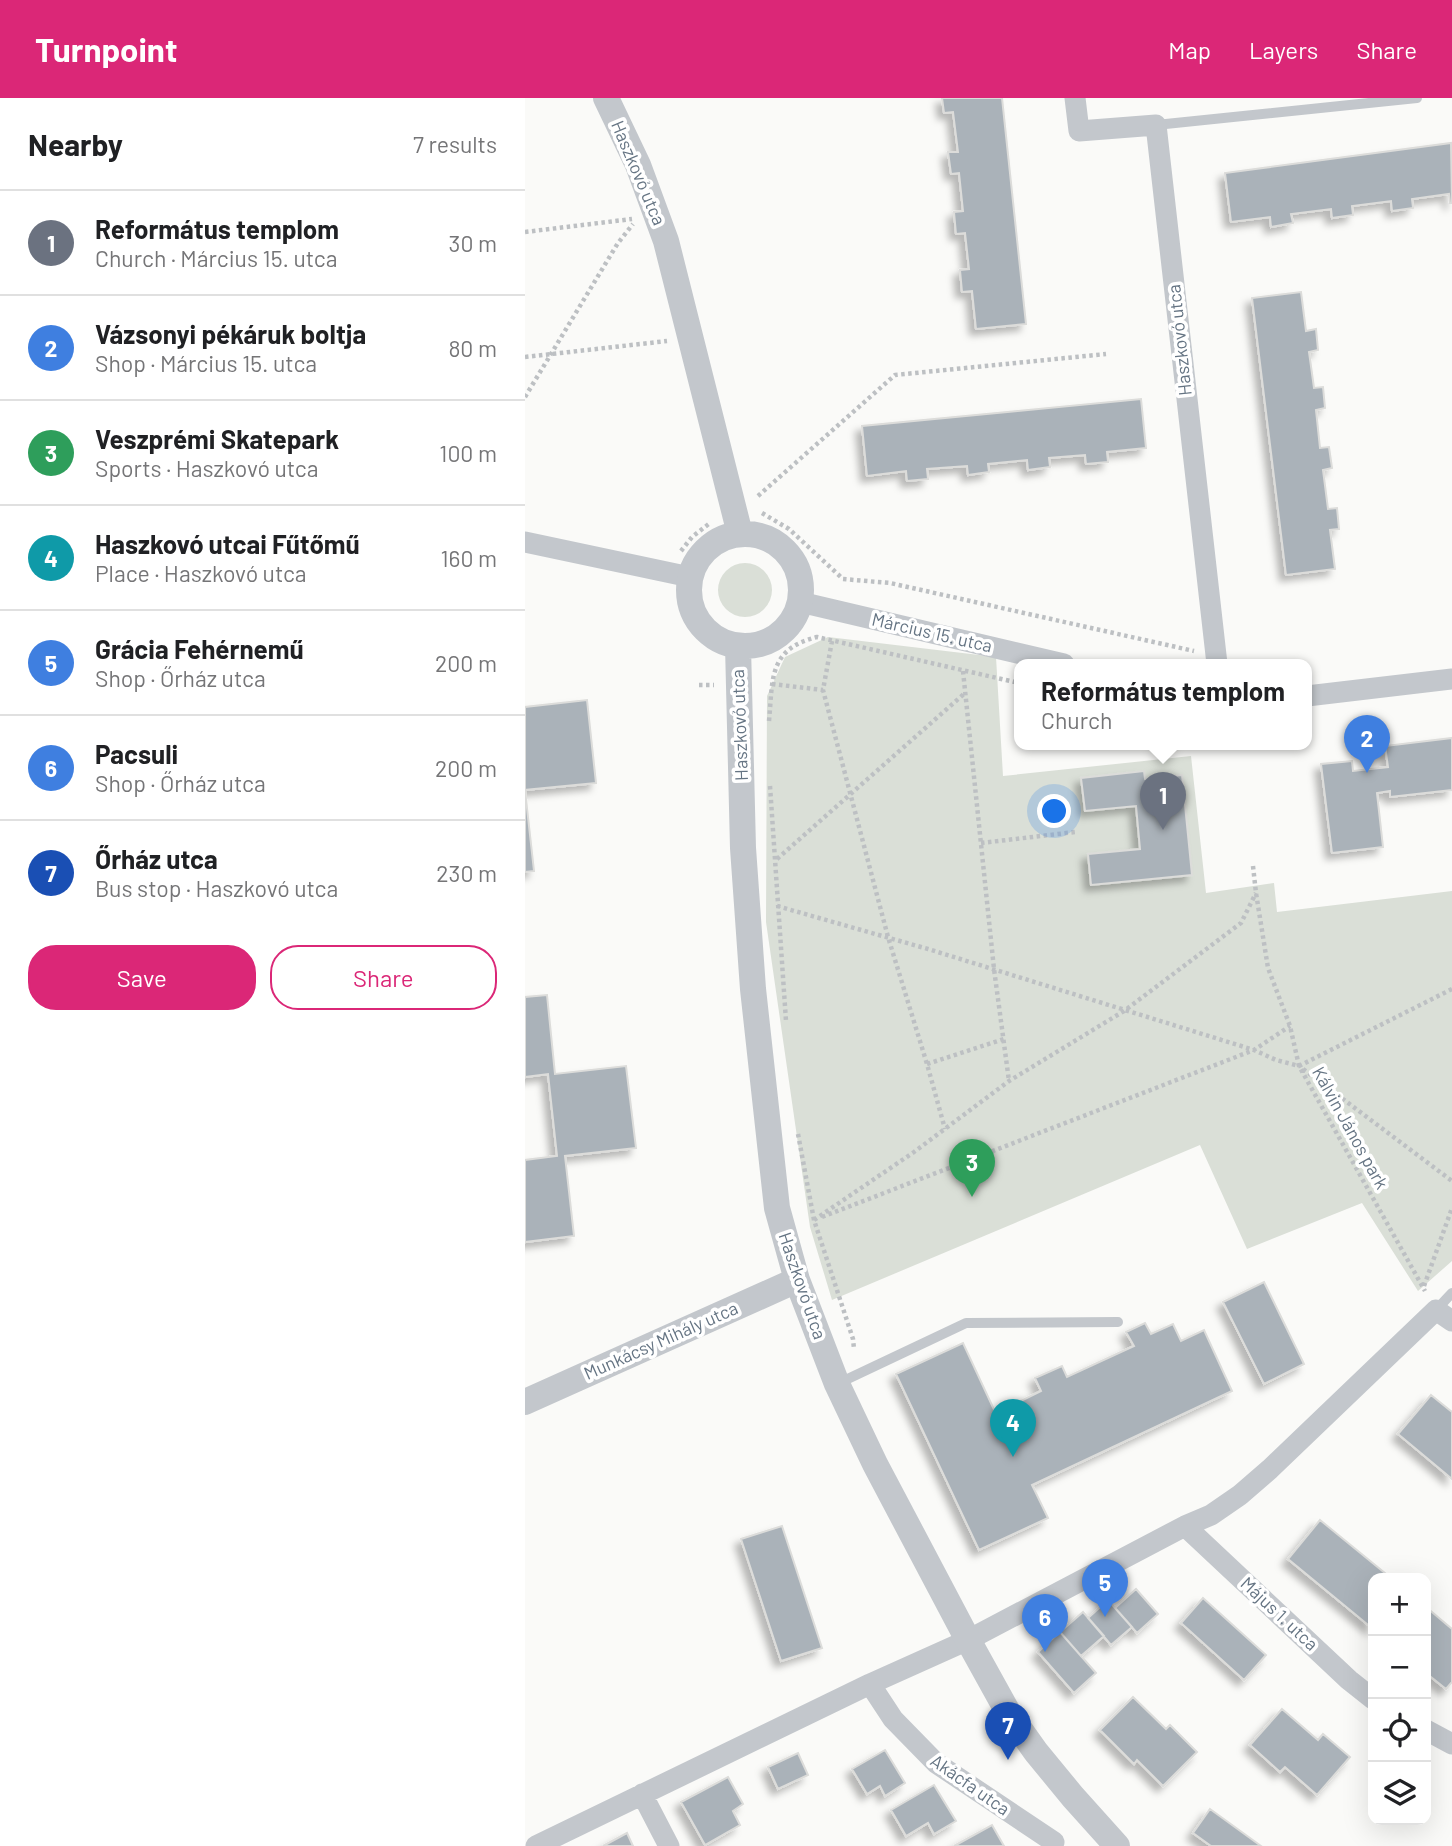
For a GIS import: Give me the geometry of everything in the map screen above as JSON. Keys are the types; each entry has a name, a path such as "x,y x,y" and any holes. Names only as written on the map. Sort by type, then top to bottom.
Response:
{"street":[{"name":"Haszkovó utca","path":"606,98 638,165 666,241 740,534"},
{"path":"1075,98 1079,131 1156,125"},
{"name":"Haszkovó utca","path":"1156,125 1216,659"},
{"path":"525,542 690,578 696,561 709,546 725,537 740,534 764,537 780,545 793,560 801,584 800,602"},
{"name":"Haszkovó utca","path":"690,578 690,604 696,619 706,631 718,639 738,646 754,646 781,633 793,619 800,602"},
{"name":"Március 15. utca","path":"800,602 1043,659"},
{"name":"Haszkovó utca","path":"738,646 744,848 753,989 777,1208 797,1280 847,1379 875,1464 1009,1714 1036,1752 1117,1846"},
{"path":"1312,695 1452,679"},
{"name":"Munkácsy Mihály utca","path":"525,1402 797,1280"},
{"path":"536,1846 870,1684 968,1640 1185,1526 1211,1515 1240,1495 1444,1316"},
{"name":"Május 1. utca","path":"1185,1526 1368,1695"},
{"name":"Akácfa utca","path":"870,1684 893,1719 936,1763 1054,1842"},
{"path":"1431,1733 1452,1744"},
{"path":"642,1794 669,1846"}],"lane":[{"path":"1156,125 1417,98"},
{"path":"1444,1316 1452,1293"},
{"path":"847,1379 966,1323 1118,1322"}],"path":[{"path":"525,232 638,218 618,243 525,397"},
{"path":"525,357 672,340"},
{"path":"752,491 755,499 895,374 1106,355"},
{"path":"759,512 789,529 843,579 890,583 1212,659"},
{"path":"680,553 701,529 718,519"},
{"path":"768,731 772,684 779,659 789,648 803,640 817,637 1014,683"},
{"path":"832,640 823,690 888,937 945,1129"},
{"path":"963,671 994,969 1009,1081"},
{"path":"777,859 966,693"},
{"path":"770,781 786,1025"},
{"path":"981,844 1075,832"},
{"name":"Kálvin János park","path":"1253,866 1268,968 1290,1026 1299,1066 1423,1287 1444,1316"},
{"path":"814,1220 914,1152 1009,1081 1124,1011 1241,922 1255,893"},
{"path":"777,906 994,969 1299,1066 1452,1181"},
{"path":"1299,1066 1452,989"},
{"path":"814,1220 1254,1051 1290,1026"},
{"path":"927,1064 1004,1040"},
{"path":"797,1130 814,1220 853,1339 847,1379"},
{"path":"1423,1287 1452,1208"}],"shaded area":[{"path":"745,563 764,571 772,590 764,609 745,617 726,609 718,590 726,571"},
{"path":"828,637 996,657 1003,776 1191,756 1206,893 1274,883 1277,912 1452,891 1452,1261 1418,1291 1362,1203 1247,1249 1200,1145 832,1300 810,1227 766,922 767,696 785,657"}],"building":[{"path":"942,98 1002,98 1026,324 976,329 972,291 962,292 960,270 969,269 965,233 956,234 954,212 963,211 959,173 951,174 948,152 958,152 953,112 944,113"},
{"path":"1451,143 1452,203 1449,194 1412,199 1413,208 1392,211 1391,201 1352,206 1353,215 1332,218 1331,209 1291,214 1293,223 1271,227 1270,217 1231,222 1225,173"},
{"path":"1301,292 1306,331 1316,329 1318,350 1309,352 1314,388 1323,387 1325,408 1316,410 1320,448 1329,447 1332,468 1323,470 1328,509 1337,508 1339,529 1330,530 1335,569 1286,575 1252,298"},
{"path":"1141,399 1146,448 1107,452 1108,462 1086,464 1085,455 1049,458 1050,467 1028,470 1027,460 988,464 989,472 968,475 967,466 927,469 928,479 907,481 906,471 867,476 862,426"},
{"path":"587,700 596,783 525,790 525,707"},
{"path":"1452,738 1452,790 1390,797 1390,791 1377,793 1383,847 1332,853 1321,764 1352,761 1353,771 1388,767 1385,746"},
{"path":"1144,771 1145,779 1182,775 1192,875 1091,885 1088,854 1140,849 1136,806 1085,811 1081,778"},
{"path":"525,790 534,871 525,872"},
{"path":"547,995 555,1074 626,1066 636,1148 565,1156 574,1236 525,1242 525,1160 557,1156 548,1074 525,1077 525,997"},
{"path":"1264,1282 1304,1364 1264,1384 1223,1302"},
{"path":"1145,1323 1151,1334 1173,1324 1181,1341 1204,1330 1232,1391 1032,1485 1048,1518 979,1550 896,1374 963,1343 1003,1429 1015,1424 1007,1408 1041,1391 1035,1378 1062,1366 1067,1377 1134,1346 1126,1332"},
{"path":"1431,1395 1452,1412 1452,1479 1398,1434"},
{"path":"1320,1520 1385,1573 1368,1573 1368,1625 1288,1559"},
{"path":"782,1526 822,1648 781,1661 741,1539"},
{"path":"1136,1589 1158,1614 1137,1633 1115,1608"},
{"path":"1203,1598 1266,1655 1244,1680 1181,1623"},
{"path":"1108,1600 1132,1627 1111,1645 1088,1618"},
{"path":"1431,1611 1452,1629 1452,1682 1446,1689 1431,1677"},
{"path":"1083,1612 1104,1636 1081,1656 1060,1632"},
{"path":"1060,1632 1096,1673 1074,1693 1038,1652"},
{"path":"1133,1697 1166,1729 1170,1725 1197,1752 1163,1786 1137,1760 1134,1764 1100,1730"},
{"path":"1282,1709 1318,1740 1323,1734 1350,1757 1317,1795 1285,1767 1280,1772 1250,1745"},
{"path":"885,1750 905,1783 885,1796 880,1786 867,1794 852,1769"},
{"path":"798,1753 808,1775 778,1789 768,1767"},
{"path":"728,1777 743,1804 733,1811 740,1825 705,1845 681,1802"},
{"path":"934,1785 956,1821 934,1834 928,1823 906,1836 891,1810"},
{"path":"1210,1809 1261,1846 1211,1846 1193,1833"},
{"path":"992,1825 1004,1846 954,1846"},
{"path":"627,1833 633,1846 603,1846"}],"place":[{"name":"Vázsonyi pékáruk boltja","path":"1367,773"},
{"name":"Református templom","path":"1163,830"},
{"name":"Veszprémi Skatepark","path":"972,1197"},
{"name":"Haszkovó utcai Fűtőmű","path":"1013,1457"},
{"name":"Grácia Fehérnemű","path":"1105,1617"},
{"name":"Pacsuli","path":"1045,1652"},
{"name":"Őrház utca","path":"1008,1760"}]}
